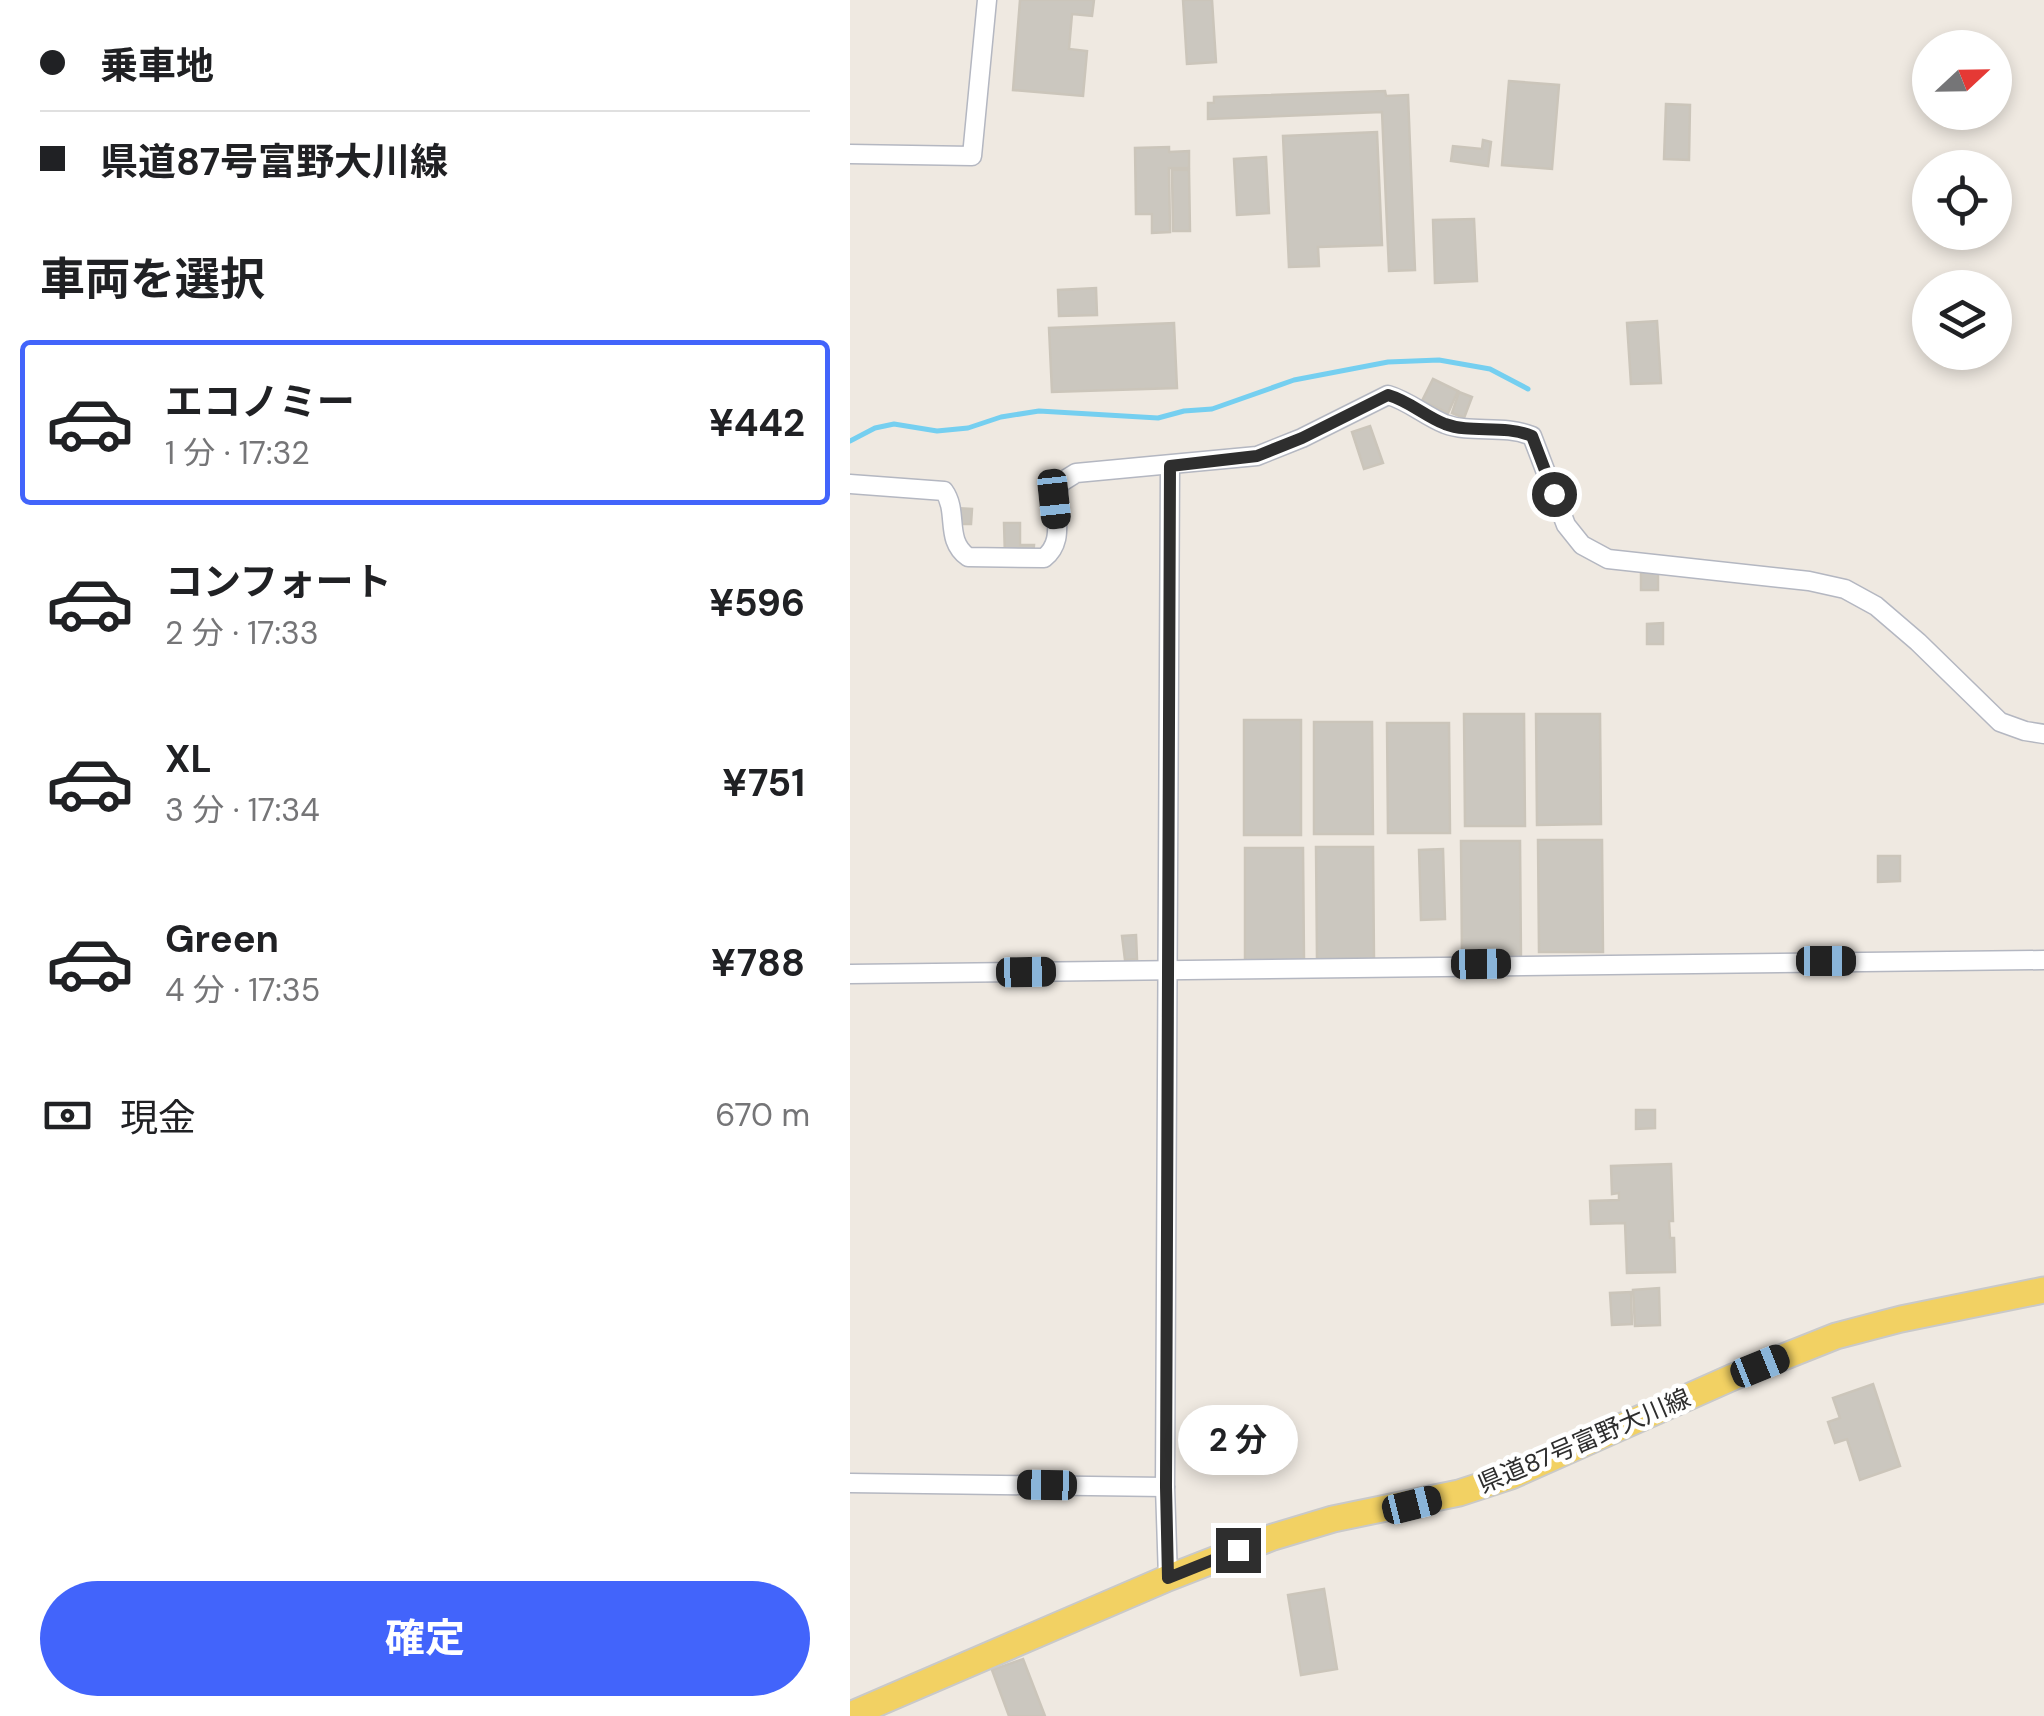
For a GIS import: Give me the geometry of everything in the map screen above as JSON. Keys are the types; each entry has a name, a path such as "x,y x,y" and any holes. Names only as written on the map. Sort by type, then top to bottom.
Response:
{"main road":[{"name":"県道87号富野大川線","path":"850,1714 1273,1536 1334,1519 1444,1497 1511,1476 1733,1376 1836,1336 2044,1290"}],"street":[{"path":"850,154 972,156 987,0"},
{"path":"850,484 944,491 951,501 951,527 958,550 968,557 1044,558 1054,550 1058,536 1054,499 1060,483 1076,473 1257,456 1388,395 1406,400 1448,425 1514,428 1532,436 1566,524 1582,545 1608,559 1845,588 1876,606 1918,642 2000,722 2025,732 2044,734"},
{"path":"1168,1578 1170,466"},
{"path":"850,974 2044,960"},
{"path":"850,1483 1166,1487"}],"building":[{"path":"1020,0 1094,0 1092,16 1072,14 1069,49 1087,51 1083,96 1013,90"},
{"path":"1183,0 1212,0 1216,62 1187,64"},
{"path":"1509,81 1559,85 1552,169 1502,165"},
{"path":"1385,91 1386,96 1408,95 1415,270 1389,271 1382,112 1208,119 1208,103 1214,103 1214,97"},
{"path":"1666,104 1690,105 1689,160 1664,159"},
{"path":"1377,132 1382,245 1318,247 1319,266 1289,267 1283,136"},
{"path":"1483,140 1491,142 1488,166 1451,161 1453,146 1482,149"},
{"path":"1169,147 1169,152 1189,151 1189,168 1169,168 1170,232 1152,233 1152,214 1136,214 1135,148"},
{"path":"1266,157 1269,213 1237,215 1234,159"},
{"path":"1172,170 1189,170 1190,231 1173,231"},
{"path":"1474,219 1477,281 1435,283 1433,220"},
{"path":"1096,288 1097,315 1059,316 1058,290"},
{"path":"1657,321 1661,383 1631,384 1627,323"},
{"path":"1174,323 1177,388 1052,392 1049,328"},
{"path":"1433,379 1458,391 1448,413 1422,401"},
{"path":"1459,392 1472,397 1464,418 1452,413"},
{"path":"1370,426 1383,463 1364,469 1352,432"},
{"path":"955,508 972,509 971,524 954,524"},
{"path":"1004,523 1020,523 1020,545 1034,545 1033,557 1005,556"},
{"path":"1641,570 1658,571 1658,590 1641,590"},
{"path":"1663,623 1663,644 1647,644 1647,624"},
{"path":"1464,714 1524,714 1525,826 1465,826"},
{"path":"1536,714 1600,714 1601,824 1537,825"},
{"path":"1244,720 1301,720 1301,835 1244,835"},
{"path":"1314,722 1372,722 1373,834 1314,834"},
{"path":"1387,723 1449,723 1450,833 1388,833"},
{"path":"1538,840 1602,840 1603,952 1539,952"},
{"path":"1461,841 1520,841 1521,959 1462,959"},
{"path":"1316,847 1373,847 1374,959 1317,959"},
{"path":"1245,848 1303,848 1304,960 1245,960"},
{"path":"1443,849 1445,919 1421,920 1419,850"},
{"path":"1878,856 1900,856 1900,881 1878,882"},
{"path":"1136,935 1137,959 1125,960 1122,936"},
{"path":"1636,1110 1655,1110 1655,1128 1636,1129"},
{"path":"1671,1164 1673,1221 1669,1221 1675,1272 1627,1273 1625,1223 1591,1224 1590,1201 1619,1200 1619,1193 1612,1194 1611,1166"},
{"path":"1659,1288 1660,1325 1635,1326 1633,1290"},
{"path":"1631,1292 1632,1324 1612,1325 1610,1293"},
{"path":"1873,1384 1900,1466 1860,1480 1847,1439 1835,1443 1828,1422 1840,1418 1833,1398"},
{"path":"1219,1439 1225,1460 1215,1463 1209,1442"},
{"path":"1324,1589 1337,1669 1301,1675 1288,1595"},
{"path":"1023,1659 1045,1716 1009,1716 992,1670"}],"waterway":[{"path":"850,441 875,428 894,424 937,431 968,428 1001,417 1039,411 1158,418 1212,409 1294,380 1388,362 1439,360 1490,369 1528,389"}],"route":[{"path":"1238,1550 1168,1578 1170,466 1257,456 1388,395 1406,400 1448,425 1514,428 1532,436 1554,494"}]}
